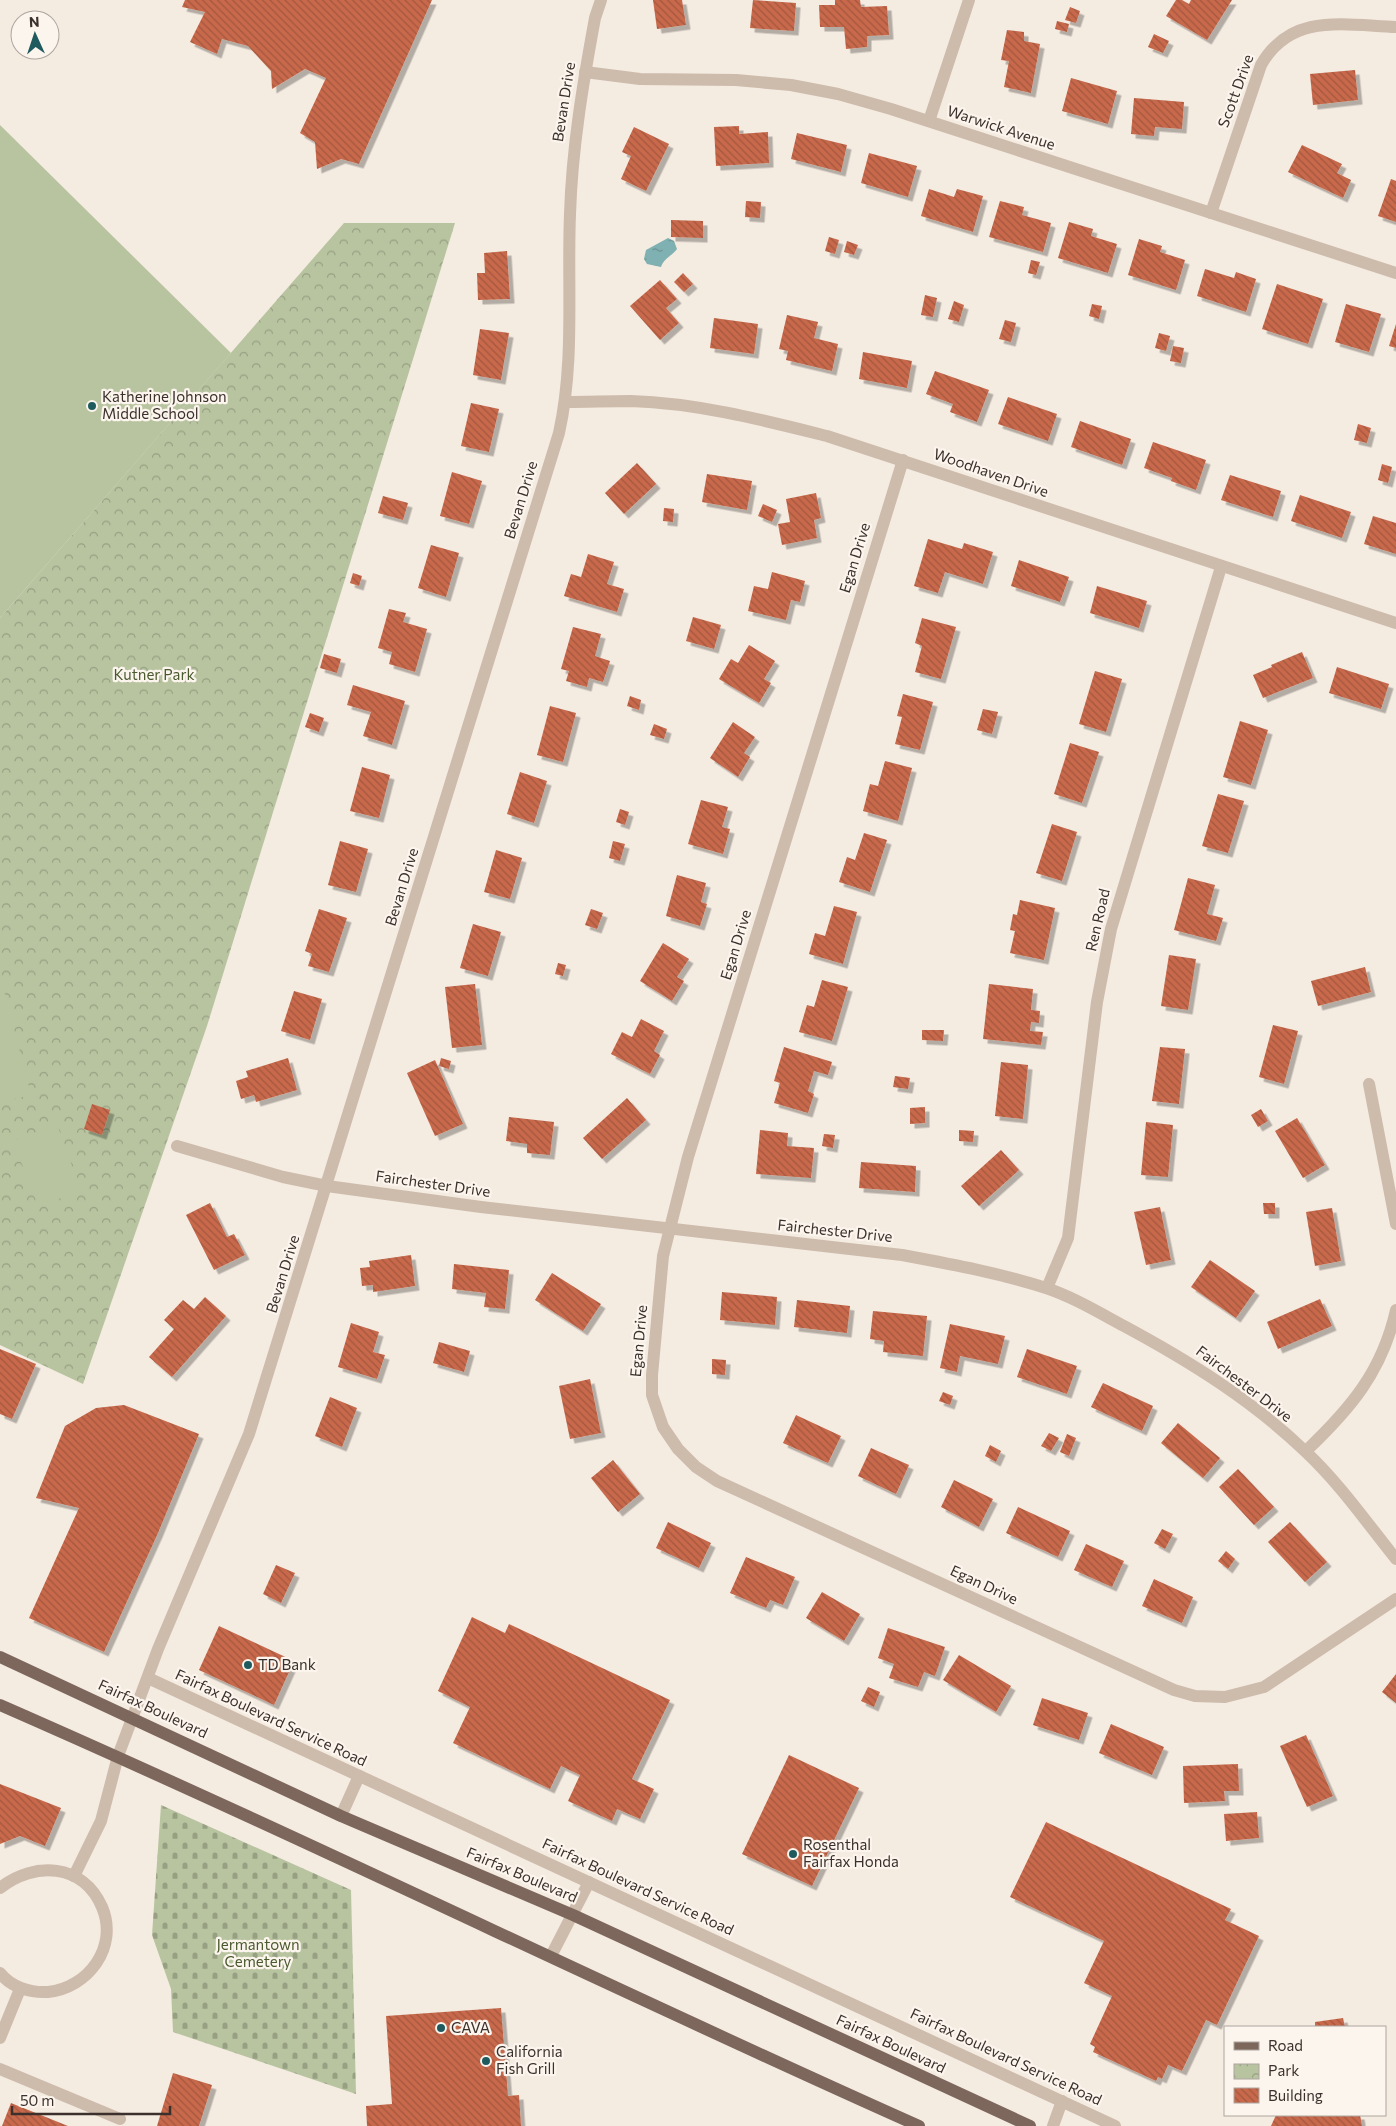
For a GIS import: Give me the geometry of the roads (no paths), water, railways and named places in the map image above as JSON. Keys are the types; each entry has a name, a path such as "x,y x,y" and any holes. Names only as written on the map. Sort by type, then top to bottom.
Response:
{"main road":[{"name":"Fairfax Boulevard","path":"0,1657 341,1816 573,1915 1030,2126"},
{"path":"0,1705 118,1756 774,2061 920,2126"}],"street":[{"name":"Bevan Drive","path":"74,1876 101,1821 118,1756 132,1717 249,1434 553,452 566,402 570,214 574,144 585,72 600,0"},
{"path":"929,121 970,0"},
{"name":"Scott Drive","path":"1211,213 1261,65 1268,52 1295,32 1320,24 1396,28"},
{"name":"Warwick Avenue","path":"585,72 640,79 736,80 790,85 838,94 929,121 1396,273"},
{"name":"Woodhaven Drive","path":"566,402 632,401 730,413 827,436 1220,567 1396,623"},
{"name":"Egan Drive","path":"903,460 688,1157 663,1256 652,1375 652,1395 663,1427 678,1449 696,1467 717,1481 1174,1690 1195,1696 1225,1698 1264,1687 1396,1599"},
{"name":"Ren Road","path":"1047,1288 1068,1238 1097,1002 1111,929 1220,567"},
{"path":"1369,1084 1396,1224"},
{"name":"Fairchester Drive","path":"177,1146 283,1177 327,1186 670,1230 902,1255 961,1266 1047,1288 1078,1301 1184,1359 1228,1388 1306,1451 1329,1475 1396,1559"},
{"path":"1306,1451 1340,1418 1369,1381 1384,1349 1396,1310"},
{"name":"Fairfax Boulevard Service Road","path":"148,1678 1115,2126"},
{"path":"341,1816 359,1776"},
{"path":"0,1888 16,1876 35,1870 55,1870 74,1876 90,1889 102,1907 107,1927 101,1955 95,1967 80,1982 60,1991 40,1993 20,1989 0,1973"},
{"path":"551,1956 588,1882"},
{"path":"0,2038 20,1989"},
{"path":"0,2070 120,2119"},
{"path":"1052,2126 1062,2101"}],"water":[{"path":"668,238 674,241 677,249 664,261 661,267 647,264 644,259 646,250"}],"place":[{"name":"Katherine Johnson Middle School","path":"92,406"},
{"name":"TD Bank","path":"248,1665"},
{"name":"Rosenthal Fairfax Honda","path":"793,1854"},
{"name":"CAVA","path":"441,2028"},
{"name":"California Fish Grill","path":"486,2061"}],"park label":[{"name":"Kutner Park","path":"154,675"},
{"name":"Jermantown Cemetery","path":"258,1954"}]}
